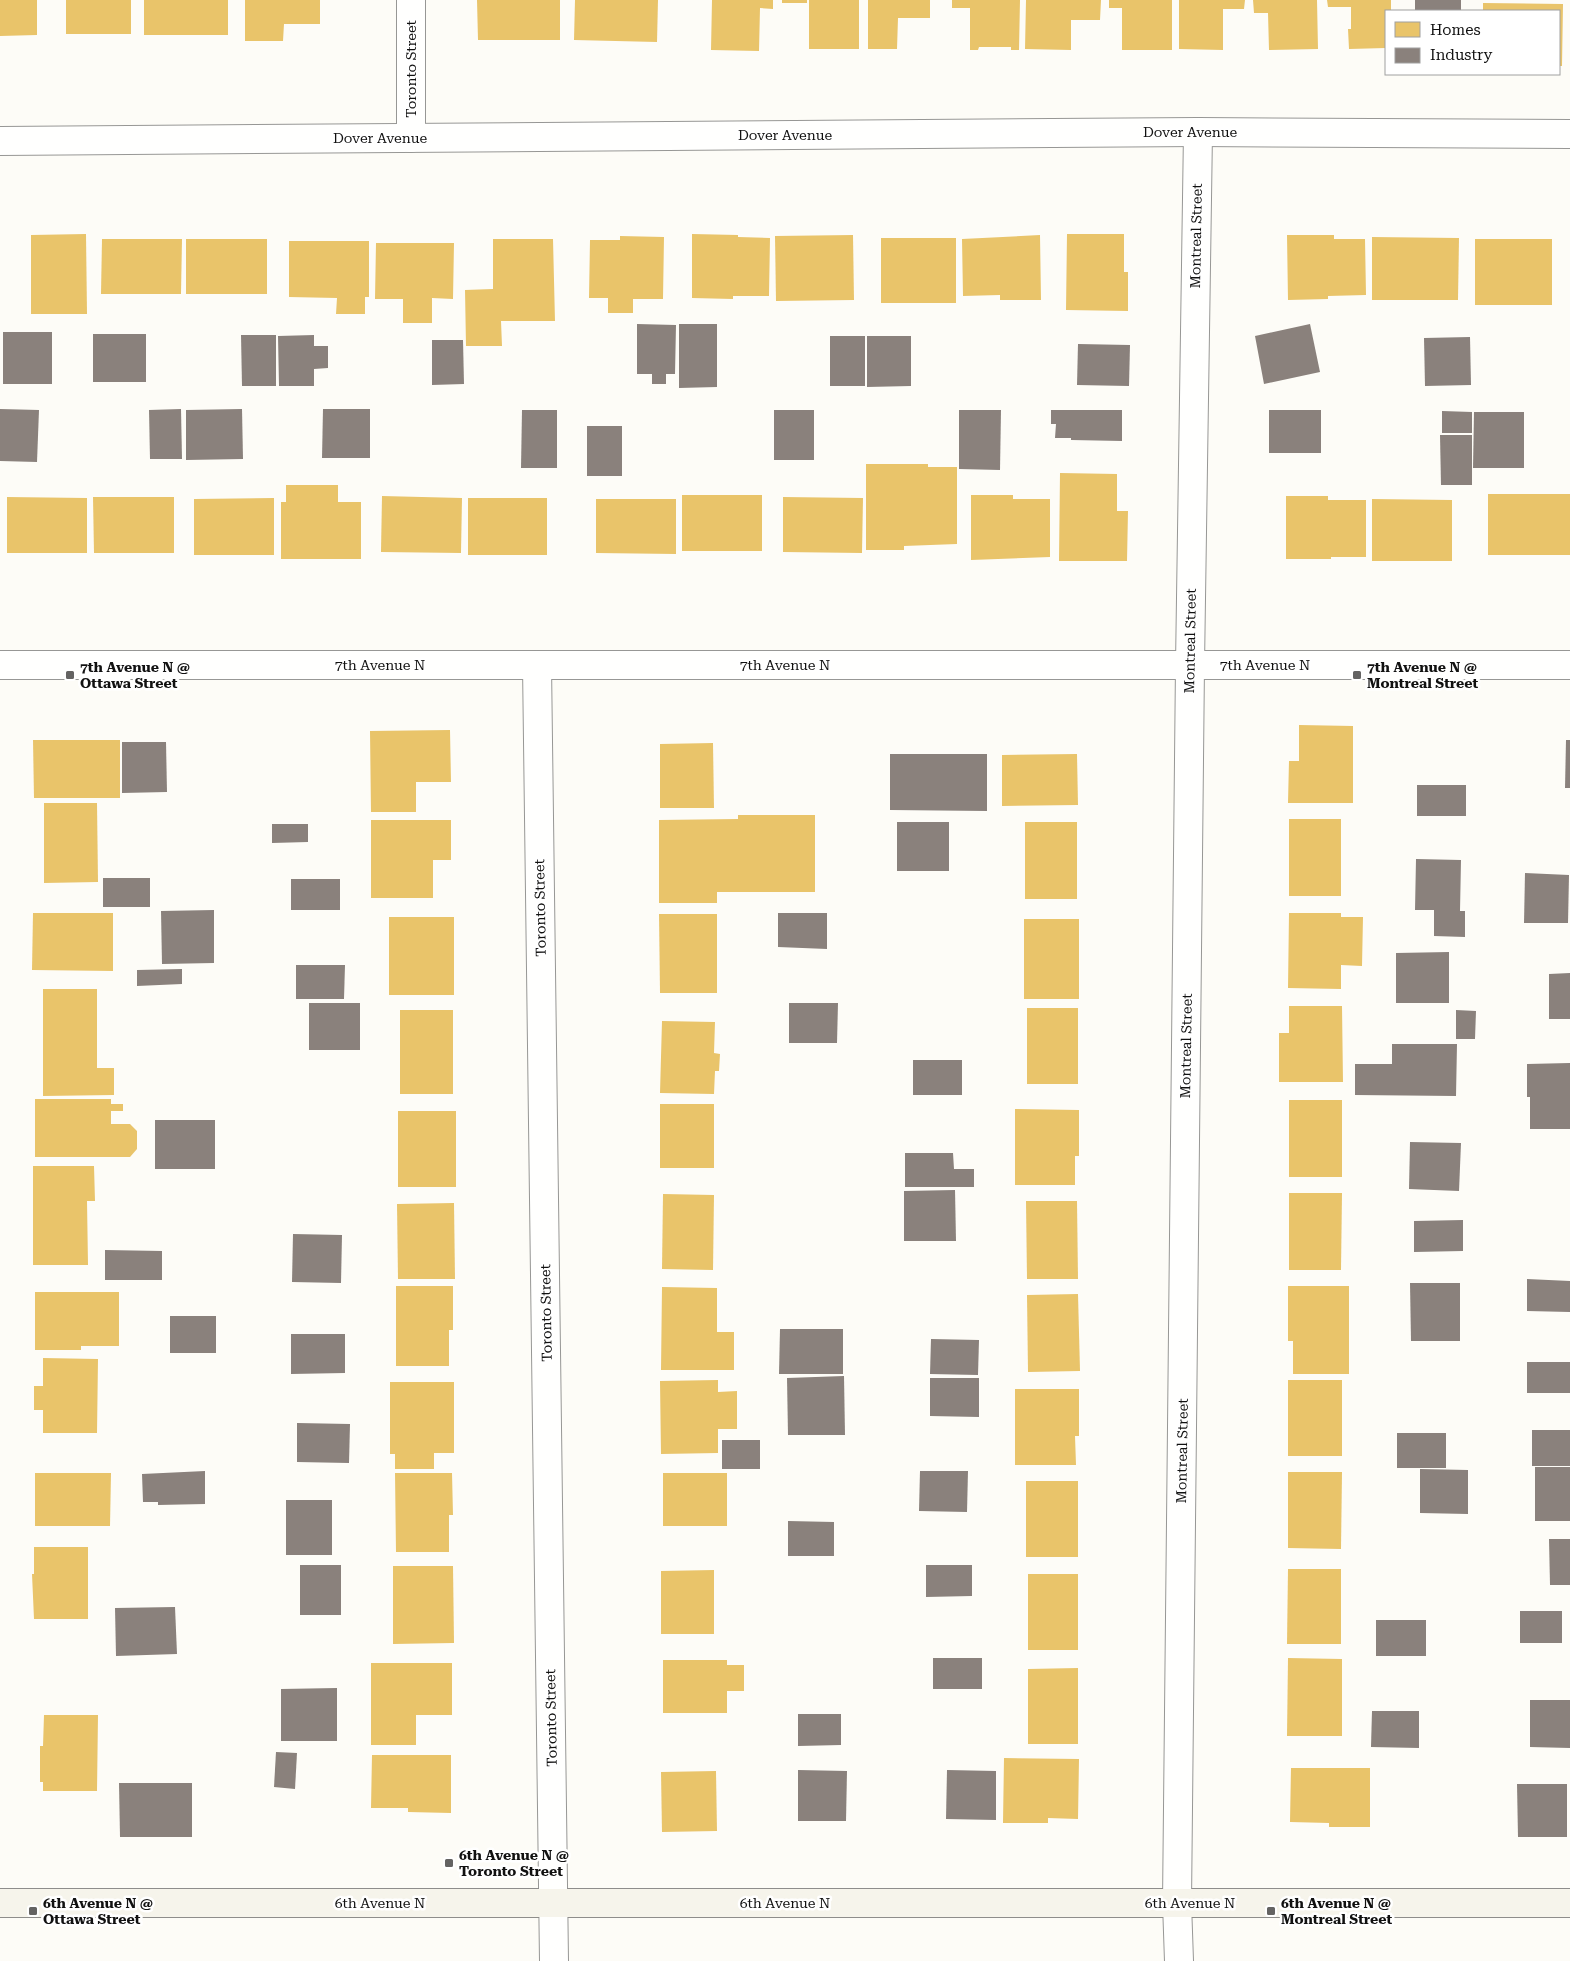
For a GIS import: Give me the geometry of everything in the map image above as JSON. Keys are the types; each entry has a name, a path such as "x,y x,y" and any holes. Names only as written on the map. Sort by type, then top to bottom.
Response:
{"street":[{"name":"Toronto Street","path":"411,0 411,138"},
{"name":"Dover Avenue","path":"0,141 1198,132 1570,134"},
{"name":"Montreal Street","path":"1179,1961 1177,1902 1190,665 1198,132"},
{"name":"7th Avenue N","path":"0,665 1570,665"},
{"name":"Toronto Street","path":"537,665 554,1961"},
{"name":"6th Avenue N","path":"0,1903 1570,1902"}],"building: Homes":[{"path":"0,0 37,0 37,35 0,36"},
{"path":"66,0 131,0 131,34 66,34"},
{"path":"144,0 228,0 228,35 144,35"},
{"path":"245,0 320,0 320,24 284,24 283,41 245,41"},
{"path":"477,0 560,0 560,40 478,40"},
{"path":"575,0 658,0 657,42 574,40"},
{"path":"712,0 773,0 773,9 760,8 759,51 711,50"},
{"path":"782,0 807,0 807,3 782,3"},
{"path":"809,0 859,0 859,49 809,49"},
{"path":"868,0 930,0 930,18 898,18 897,49 868,49"},
{"path":"952,0 1020,0 1019,50 1011,50 1011,47 979,47 978,50 970,50 970,8 952,8"},
{"path":"1026,0 1101,0 1100,20 1071,20 1071,50 1025,49"},
{"path":"1109,0 1172,0 1172,50 1122,50 1122,8 1109,8"},
{"path":"1179,0 1245,0 1244,9 1223,9 1223,50 1179,49"},
{"path":"1253,0 1317,0 1318,49 1269,50 1268,13 1254,13"},
{"path":"1327,0 1391,0 1391,10 1385,10 1385,48 1349,49 1348,29 1351,29 1351,7 1328,7"},
{"path":"1483,3 1563,4 1562,66 1560,66 1560,10 1483,10"},
{"path":"86,234 87,314 31,314 31,235"},
{"path":"692,234 770,238 769,296 733,296 733,299 692,298"},
{"path":"1067,234 1124,234 1124,272 1128,272 1128,311 1066,310"},
{"path":"853,235 854,300 776,301 775,236"},
{"path":"1040,235 1041,300 1000,300 1000,295 963,296 962,239"},
{"path":"1287,235 1334,235 1334,239 1365,239 1366,295 1328,296 1328,299 1288,300"},
{"path":"620,236 664,237 663,299 633,299 633,313 608,313 608,298 589,298 590,240 620,240"},
{"path":"1372,237 1459,238 1458,300 1372,300"},
{"path":"881,238 956,238 956,303 881,303"},
{"path":"102,239 182,239 181,294 101,294"},
{"path":"186,239 267,239 267,294 186,294"},
{"path":"493,239 553,239 555,321 501,321 502,346 466,346 465,290 493,289"},
{"path":"1475,239 1552,239 1552,305 1475,305"},
{"path":"289,241 369,241 369,297 365,297 365,314 336,314 337,298 289,297"},
{"path":"376,243 454,243 453,299 432,298 432,323 403,323 403,299 375,299"},
{"path":"866,464 928,464 928,467 957,467 957,544 904,546 904,550 866,550"},
{"path":"1060,473 1117,474 1117,511 1128,511 1127,561 1059,561"},
{"path":"286,485 338,485 338,502 361,502 361,559 281,559 281,502 286,502"},
{"path":"1488,494 1570,494 1570,555 1488,555"},
{"path":"682,495 762,495 762,551 682,551"},
{"path":"971,495 1013,495 1013,499 1050,499 1050,557 971,560"},
{"path":"382,496 462,498 461,553 381,552"},
{"path":"1286,496 1328,496 1328,500 1366,500 1366,557 1286,559"},
{"path":"7,497 87,498 87,553 7,553"},
{"path":"93,497 174,497 174,553 94,553"},
{"path":"783,497 863,498 862,553 783,552"},
{"path":"274,498 274,555 194,555 194,499"},
{"path":"468,498 547,498 547,555 468,555"},
{"path":"596,499 676,499 676,554 596,553"},
{"path":"1372,499 1452,500 1452,561 1372,561"},
{"path":"1299,725 1353,726 1353,803 1288,803 1289,761 1299,761"},
{"path":"450,730 451,782 416,782 416,812 371,812 370,731"},
{"path":"33,740 120,740 120,798 34,798"},
{"path":"713,743 714,808 660,808 660,744"},
{"path":"1077,754 1078,805 1002,806 1002,755"},
{"path":"44,803 97,803 98,882 44,883"},
{"path":"738,815 815,815 815,892 717,892 717,903 659,903 659,820 738,819"},
{"path":"1289,819 1341,819 1341,896 1289,896"},
{"path":"371,820 451,820 451,860 433,860 433,898 371,898"},
{"path":"1025,822 1077,822 1077,899 1025,899"},
{"path":"33,913 113,913 113,971 32,970"},
{"path":"1289,913 1341,913 1341,917 1363,917 1362,966 1341,965 1341,989 1288,988"},
{"path":"659,914 717,914 717,993 660,993"},
{"path":"389,917 454,917 454,995 389,995"},
{"path":"1024,919 1079,919 1079,999 1024,999"},
{"path":"43,989 97,989 97,1068 114,1068 114,1095 43,1096"},
{"path":"1289,1006 1342,1006 1343,1082 1279,1082 1279,1033 1289,1033"},
{"path":"1027,1008 1078,1008 1078,1084 1027,1084"},
{"path":"400,1010 453,1010 453,1094 400,1094"},
{"path":"662,1021 715,1022 714,1053 720,1054 719,1071 715,1071 714,1094 660,1093"},
{"path":"35,1099 111,1099 111,1104 123,1104 123,1111 111,1111 111,1124 130,1124 137,1131 137,1149 130,1157 35,1157"},
{"path":"1289,1100 1342,1100 1342,1177 1289,1177"},
{"path":"660,1104 714,1104 714,1168 660,1168"},
{"path":"1015,1109 1079,1110 1079,1156 1075,1156 1075,1185 1015,1185"},
{"path":"398,1111 456,1111 456,1187 398,1187"},
{"path":"33,1166 94,1166 95,1201 87,1201 88,1265 33,1265"},
{"path":"1289,1193 1342,1193 1341,1270 1289,1270"},
{"path":"663,1194 714,1195 713,1270 662,1269"},
{"path":"1026,1201 1077,1201 1078,1279 1027,1279"},
{"path":"454,1203 455,1279 398,1279 397,1204"},
{"path":"396,1286 453,1286 453,1330 449,1330 449,1366 396,1366"},
{"path":"1288,1286 1349,1286 1349,1374 1293,1374 1293,1341 1288,1341"},
{"path":"662,1287 717,1288 717,1332 734,1332 734,1370 661,1370"},
{"path":"35,1292 119,1292 119,1346 81,1346 81,1350 35,1350"},
{"path":"1078,1294 1080,1371 1028,1372 1027,1295"},
{"path":"43,1358 98,1359 97,1433 43,1433 43,1410 34,1410 34,1386 43,1386"},
{"path":"718,1380 718,1392 737,1391 737,1429 718,1429 718,1453 661,1454 660,1381"},
{"path":"1288,1380 1342,1380 1342,1456 1288,1456"},
{"path":"390,1382 454,1382 454,1453 434,1453 434,1469 395,1469 395,1454 390,1454"},
{"path":"1015,1389 1079,1389 1079,1436 1075,1436 1076,1465 1015,1465"},
{"path":"1288,1472 1342,1472 1341,1549 1288,1548"},
{"path":"35,1473 111,1473 110,1526 35,1526"},
{"path":"395,1473 452,1473 453,1515 449,1515 449,1552 396,1552"},
{"path":"663,1473 727,1473 727,1526 663,1526"},
{"path":"1026,1481 1078,1481 1078,1557 1026,1557"},
{"path":"34,1547 88,1547 88,1619 34,1619 32,1574 34,1574"},
{"path":"393,1566 453,1566 454,1643 393,1644"},
{"path":"1288,1569 1341,1569 1341,1644 1287,1644"},
{"path":"714,1570 714,1634 661,1634 661,1571"},
{"path":"1028,1574 1078,1574 1078,1650 1028,1650"},
{"path":"1288,1658 1342,1659 1342,1736 1287,1736"},
{"path":"663,1660 727,1660 727,1665 744,1665 744,1691 727,1691 727,1713 663,1713"},
{"path":"371,1663 452,1663 452,1715 416,1715 416,1745 371,1745"},
{"path":"1078,1668 1078,1744 1028,1744 1028,1669"},
{"path":"44,1715 98,1715 97,1791 43,1791 43,1782 40,1782 40,1746 43,1746"},
{"path":"372,1755 451,1755 451,1813 408,1812 408,1808 371,1808"},
{"path":"1004,1758 1079,1759 1078,1819 1048,1818 1048,1823 1003,1823"},
{"path":"1291,1768 1370,1768 1370,1827 1329,1827 1329,1823 1290,1822"},
{"path":"716,1771 717,1831 662,1832 661,1772"}],"building: Industry":[{"path":"1415,0 1461,0 1461,10 1415,10"},
{"path":"637,324 676,325 675,374 666,374 666,384 652,384 652,374 637,374"},
{"path":"679,324 717,324 717,387 679,388"},
{"path":"1310,324 1320,372 1264,384 1255,336"},
{"path":"3,332 52,332 52,384 3,384"},
{"path":"93,334 146,334 146,382 93,382"},
{"path":"241,335 276,335 276,386 242,386"},
{"path":"314,335 314,346 328,346 328,368 314,369 314,386 279,386 278,336"},
{"path":"830,336 865,336 865,386 830,386"},
{"path":"867,336 911,336 911,386 867,387"},
{"path":"1470,337 1471,385 1425,386 1424,338"},
{"path":"432,340 463,340 464,384 432,385"},
{"path":"1078,344 1130,345 1129,386 1077,385"},
{"path":"0,409 39,410 37,462 0,461"},
{"path":"181,409 182,459 150,459 149,410"},
{"path":"242,409 243,459 186,460 186,410"},
{"path":"323,409 370,409 370,458 322,458"},
{"path":"522,410 557,410 557,468 521,468"},
{"path":"774,410 814,410 814,460 774,460"},
{"path":"959,410 1001,410 1000,470 959,469"},
{"path":"1051,410 1122,410 1122,441 1055,438 1056,424 1051,424"},
{"path":"1269,410 1321,410 1321,453 1269,453"},
{"path":"1442,411 1472,412 1472,433 1442,433"},
{"path":"1474,412 1524,412 1524,468 1473,468"},
{"path":"587,426 622,426 622,476 587,476"},
{"path":"1440,435 1472,435 1472,485 1441,485"},
{"path":"1566,740 1570,740 1570,788 1565,788"},
{"path":"122,742 166,742 167,792 122,793"},
{"path":"890,754 987,754 987,811 890,810"},
{"path":"1417,785 1466,785 1466,816 1417,816"},
{"path":"897,822 949,822 949,871 897,871"},
{"path":"272,824 308,824 308,842 272,843"},
{"path":"1416,859 1461,860 1460,911 1465,911 1465,937 1434,936 1434,910 1415,910"},
{"path":"1525,873 1569,875 1568,923 1524,923"},
{"path":"103,878 150,878 150,907 103,907"},
{"path":"291,879 340,879 340,910 291,910"},
{"path":"214,910 214,963 162,964 161,911"},
{"path":"778,913 827,913 827,949 778,947"},
{"path":"1449,952 1449,1003 1396,1003 1396,953"},
{"path":"296,965 345,965 344,999 296,999"},
{"path":"182,969 182,984 137,986 137,970"},
{"path":"1570,973 1570,1019 1549,1019 1549,974"},
{"path":"309,1003 360,1003 360,1050 309,1050"},
{"path":"789,1003 838,1003 837,1043 789,1043"},
{"path":"1456,1010 1476,1011 1475,1039 1456,1039"},
{"path":"1392,1044 1457,1044 1456,1096 1355,1095 1355,1064 1392,1064"},
{"path":"913,1060 962,1060 962,1095 913,1095"},
{"path":"1570,1063 1570,1129 1530,1129 1530,1097 1527,1097 1527,1064"},
{"path":"155,1120 215,1120 215,1169 155,1169"},
{"path":"1410,1142 1461,1143 1459,1191 1409,1189"},
{"path":"905,1153 953,1153 954,1169 974,1169 974,1187 905,1187"},
{"path":"955,1190 956,1241 904,1241 904,1191"},
{"path":"1463,1220 1463,1251 1414,1252 1414,1221"},
{"path":"293,1234 342,1235 341,1283 292,1282"},
{"path":"105,1250 162,1251 162,1280 105,1280"},
{"path":"1527,1279 1570,1281 1570,1312 1527,1311"},
{"path":"1410,1283 1460,1283 1460,1341 1411,1341"},
{"path":"170,1316 216,1316 216,1353 170,1353"},
{"path":"780,1329 843,1329 843,1374 779,1374"},
{"path":"291,1334 345,1334 345,1373 291,1374"},
{"path":"931,1339 979,1340 978,1375 930,1374"},
{"path":"1527,1362 1570,1362 1570,1393 1527,1393"},
{"path":"844,1376 845,1435 788,1435 787,1378"},
{"path":"930,1378 979,1378 979,1417 930,1416"},
{"path":"297,1423 350,1424 349,1463 297,1462"},
{"path":"1532,1430 1570,1430 1570,1466 1532,1466"},
{"path":"1397,1433 1446,1433 1446,1468 1397,1468"},
{"path":"722,1440 760,1440 760,1469 722,1469"},
{"path":"1535,1467 1570,1467 1570,1521 1535,1521"},
{"path":"1420,1469 1468,1470 1468,1514 1420,1513"},
{"path":"205,1471 205,1504 158,1505 158,1502 143,1502 142,1474"},
{"path":"920,1471 968,1471 967,1512 919,1511"},
{"path":"286,1500 332,1500 332,1555 286,1555"},
{"path":"788,1521 834,1522 834,1556 788,1556"},
{"path":"1549,1539 1570,1539 1570,1585 1550,1585"},
{"path":"300,1565 341,1565 341,1615 300,1615"},
{"path":"926,1565 972,1565 972,1596 926,1597"},
{"path":"175,1607 177,1654 116,1656 115,1608"},
{"path":"1520,1611 1562,1611 1562,1643 1520,1643"},
{"path":"1376,1620 1426,1620 1426,1656 1376,1656"},
{"path":"933,1658 982,1658 982,1689 933,1689"},
{"path":"337,1688 337,1741 281,1741 281,1689"},
{"path":"1530,1700 1570,1700 1570,1748 1530,1747"},
{"path":"1372,1711 1419,1711 1419,1748 1371,1747"},
{"path":"798,1714 841,1714 841,1745 798,1746"},
{"path":"276,1752 297,1753 295,1789 274,1787"},
{"path":"798,1770 847,1771 846,1821 798,1821"},
{"path":"947,1770 996,1771 996,1820 946,1819"},
{"path":"119,1783 192,1783 192,1837 120,1837"},
{"path":"1517,1784 1567,1784 1567,1837 1518,1837"}],"place":[{"name":"7th Avenue N @ Ottawa Street","path":"70,675"},
{"name":"7th Avenue N @ Montreal Street","path":"1357,675"},
{"name":"6th Avenue N @ Toronto Street","path":"449,1863"},
{"name":"6th Avenue N @ Ottawa Street","path":"33,1911"},
{"name":"6th Avenue N @ Montreal Street","path":"1271,1911"}]}
